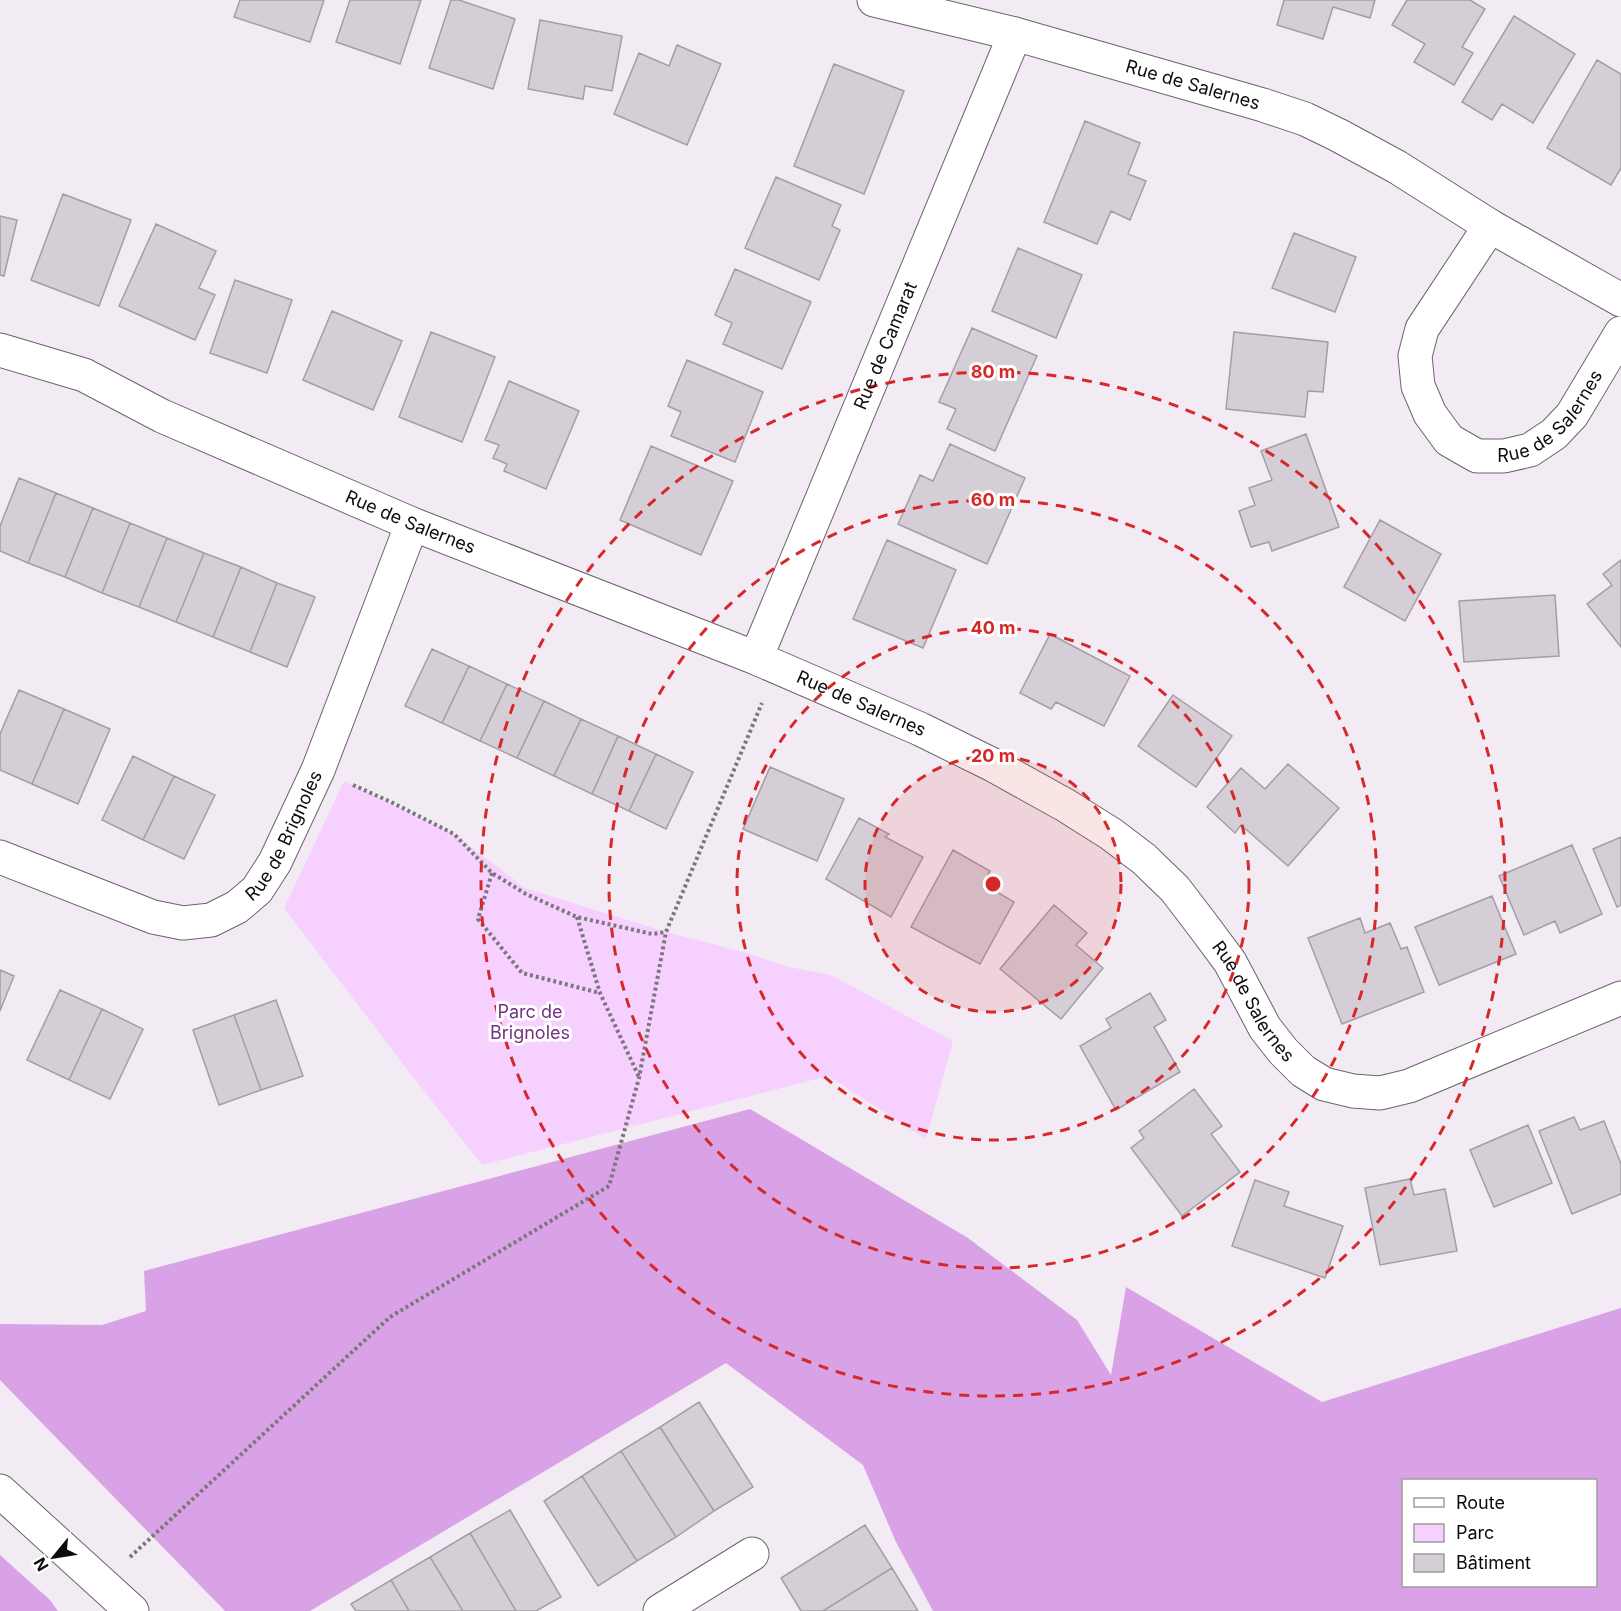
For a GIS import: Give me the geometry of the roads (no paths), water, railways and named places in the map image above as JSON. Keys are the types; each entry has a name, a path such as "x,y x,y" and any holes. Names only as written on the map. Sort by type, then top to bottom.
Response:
{"street":[{"name":"Rue de Salernes","path":"874,0 1015,34 1305,119 1396,167 1490,226 1621,300"},
{"name":"Rue de Camarat","path":"766,662 1015,34"},
{"name":"Rue de Salernes","path":"1490,226 1422,329 1415,356 1418,386 1430,414 1449,440 1477,456 1504,456 1530,450 1554,434 1572,415 1621,333"},
{"name":"Rue de Salernes","path":"0,350 84,375 162,416 412,524 766,662 920,729 993,765 1102,828 1144,860 1174,889 1230,962 1265,1028 1283,1051 1304,1071 1324,1084 1353,1091 1380,1093 1409,1086 1621,998"},
{"name":"Rue de Brignoles","path":"0,856 153,917 183,923 210,920 237,908 257,890 275,862 318,770 412,524"},
{"path":"0,1491 132,1611"},
{"path":"660,1611 752,1554"}],"park label":[{"name":"Parc de Brignoles","path":"530,1022"}]}
